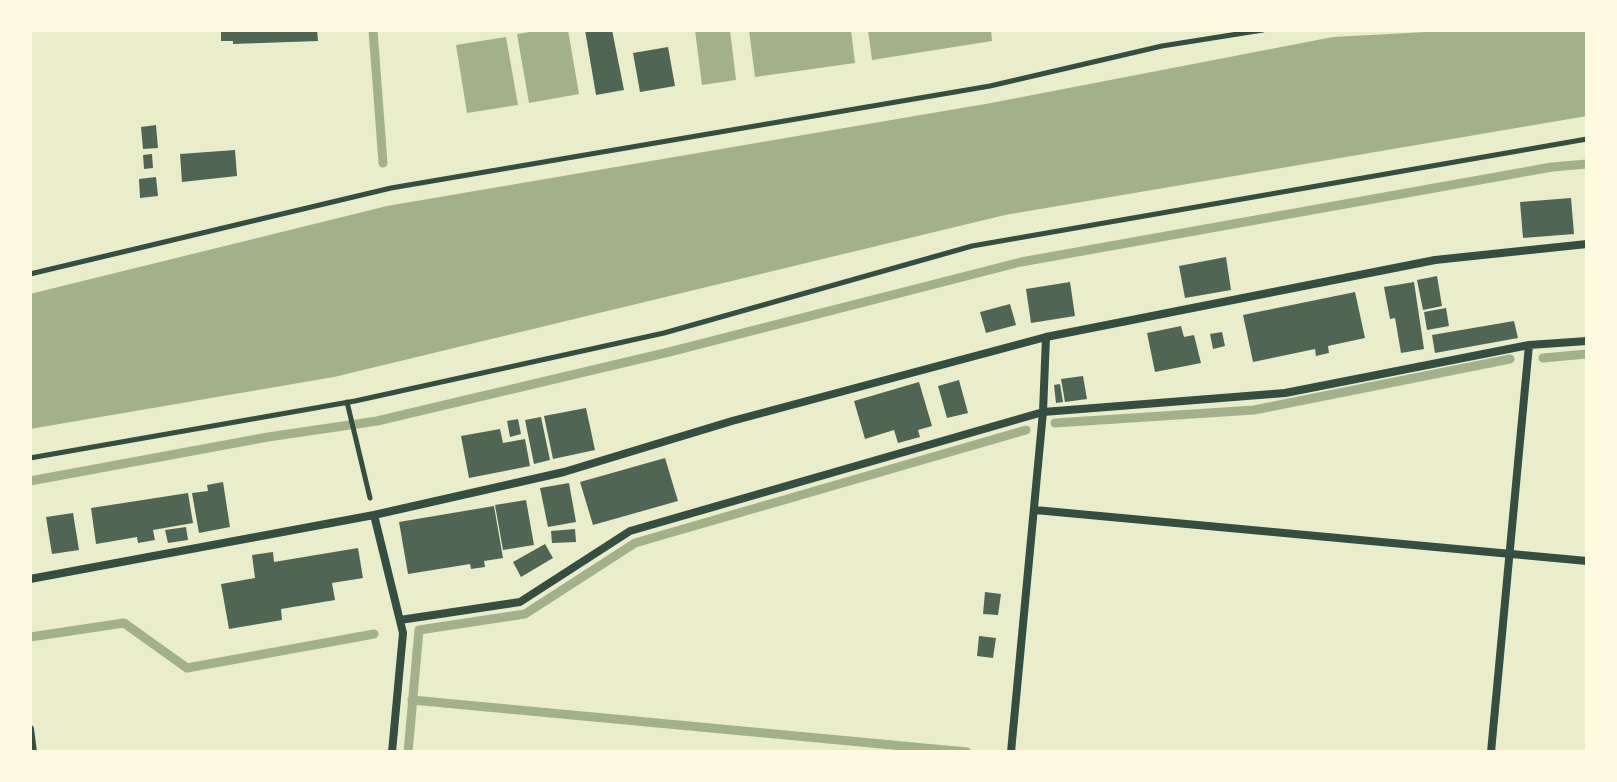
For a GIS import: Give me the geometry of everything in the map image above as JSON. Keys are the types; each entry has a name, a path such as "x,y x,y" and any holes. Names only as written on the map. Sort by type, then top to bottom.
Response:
{"street":[{"path":"30,579 374,515 564,472 732,421 1046,337 1435,260 1587,244"},
{"path":"1011,752 1035,510 1046,337"},
{"path":"400,620 520,602 630,531 1043,412 1285,393 1529,345 1587,341"},
{"path":"1491,752 1529,345"},
{"path":"1035,510 1587,561"},
{"path":"374,515 403,633 392,752"},
{"path":"30,729 33,752"}],"path":[{"path":"30,274 391,188 990,86 1162,46 1263,30"},
{"path":"30,458 348,404 664,333 972,246 1587,139"},
{"path":"348,404 374,515"}],"shaded area":[{"path":"568,30 579,94 529,103 517,34"},
{"path":"695,30 730,30 736,80 702,85"},
{"path":"749,30 851,30 855,63 755,77"},
{"path":"868,30 991,30 992,41 872,60"},
{"path":"1464,30 1587,30 1587,116 1005,215 334,377 30,429 30,294 387,206 991,103 1333,37"},
{"path":"506,37 518,105 467,113 456,45"}],"building":[{"path":"221,30 317,30 318,41 233,44 233,41 221,41"},
{"path":"585,30 612,30 624,90 596,95"},
{"path":"668,47 675,86 640,92 633,53"},
{"path":"156,125 158,148 143,149 141,127"},
{"path":"235,150 237,176 182,182 180,154"},
{"path":"152,154 153,168 144,169 143,155"},
{"path":"156,177 158,196 140,198 139,179"},
{"path":"1571,198 1574,234 1523,238 1520,202"},
{"path":"1226,257 1231,290 1185,298 1179,266"},
{"path":"1437,276 1442,306 1423,310 1417,280"},
{"path":"1070,282 1075,316 1031,323 1026,289"},
{"path":"1414,282 1424,349 1401,353 1395,318 1390,319 1384,287"},
{"path":"1355,292 1365,338 1328,346 1329,353 1316,356 1315,349 1253,362 1243,315"},
{"path":"1010,304 1016,325 986,333 980,312"},
{"path":"1446,308 1449,326 1427,330 1424,312"},
{"path":"1514,321 1518,338 1435,353 1432,335"},
{"path":"1181,326 1184,337 1194,335 1201,363 1155,372 1147,333"},
{"path":"1222,332 1225,346 1213,349 1210,334"},
{"path":"1083,376 1087,399 1065,402 1061,379"},
{"path":"959,380 968,413 947,418 938,386"},
{"path":"919,382 932,426 918,430 920,437 898,443 894,430 865,439 854,401"},
{"path":"1060,384 1063,402 1056,403 1054,385"},
{"path":"586,408 595,450 553,459 544,416"},
{"path":"541,417 550,460 534,464 525,420"},
{"path":"518,419 521,434 510,437 507,421"},
{"path":"500,429 503,443 525,439 530,466 469,478 461,436"},
{"path":"665,458 678,501 593,525 580,482"},
{"path":"223,482 230,527 199,533 192,493 208,491 207,485"},
{"path":"569,483 576,522 548,527 540,488"},
{"path":"188,493 193,523 153,530 155,540 138,543 137,537 96,544 91,508"},
{"path":"526,500 534,545 503,550 495,505"},
{"path":"494,506 503,558 484,561 485,567 471,569 470,564 408,574 399,522"},
{"path":"73,513 79,550 52,554 46,517"},
{"path":"186,527 188,540 168,543 165,530"},
{"path":"575,529 576,542 552,543 551,531"},
{"path":"545,544 553,558 521,577 513,562"},
{"path":"358,548 363,578 332,583 335,600 281,609 282,620 229,629 221,584 255,578 252,555 273,552 274,562"},
{"path":"985,592 1001,594 998,615 983,614"},
{"path":"979,636 996,638 993,658 977,656"}],"waterway":[{"path":"373,30 383,163"},
{"path":"30,481 268,437 377,421 669,352 1021,262 1552,167 1587,164"},
{"path":"1543,358 1587,354"},
{"path":"1055,423 1254,410 1510,359"},
{"path":"408,752 419,630 525,614 635,543 1026,430"},
{"path":"30,637 124,623 187,668 374,634"},
{"path":"412,700 967,752"}]}
